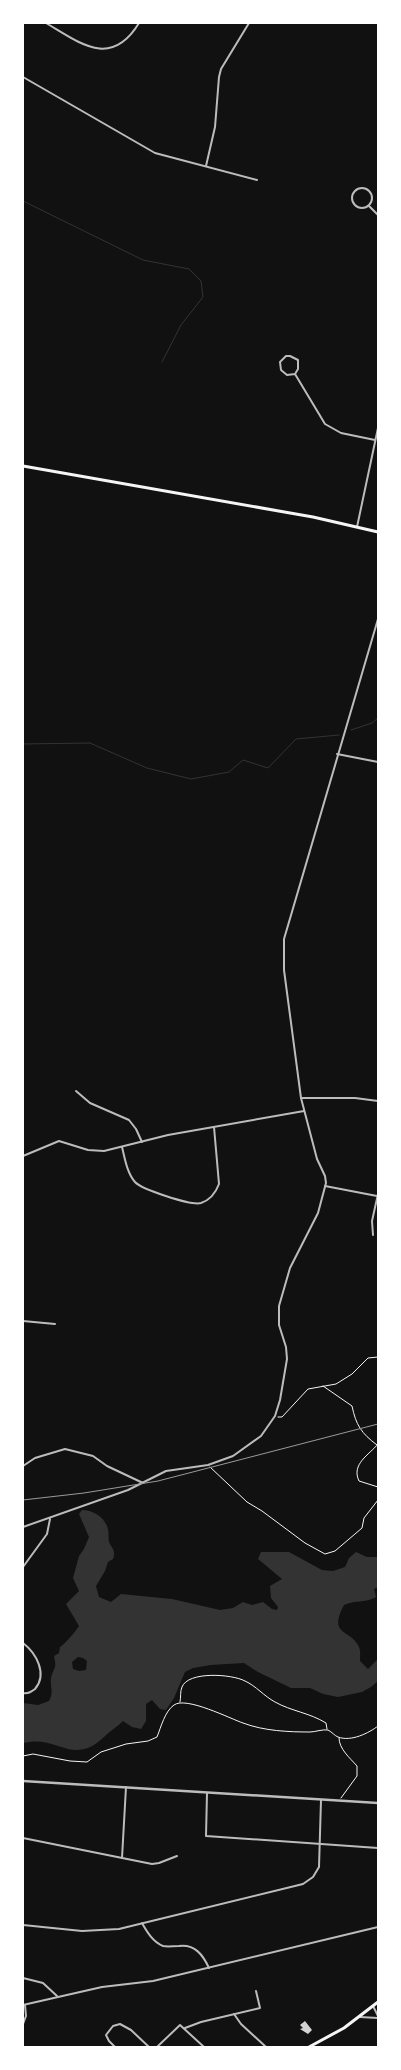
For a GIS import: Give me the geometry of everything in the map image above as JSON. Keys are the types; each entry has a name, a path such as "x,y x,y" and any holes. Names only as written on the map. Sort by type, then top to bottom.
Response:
{"main road":[{"path":"23,466 202,497 378,532"},
{"path":"309,2047 344,2028 378,2002"}],"street":[{"path":"46,23 84,46 102,49 113,48 123,42 139,23"},
{"path":"206,166 214,130 218,78 249,23"},
{"path":"23,77 155,153 258,180"},
{"path":"363,189 369,191 372,197 369,206 360,208 354,205 352,196 356,191 363,189"},
{"path":"369,206 378,215"},
{"path":"286,356 290,356 298,360 299,364 295,374 288,375 281,370 280,362 286,356"},
{"path":"295,374 325,424 342,433 375,440"},
{"path":"357,527 378,428"},
{"path":"23,1527 50,1519 128,1490 166,1471 208,1465 233,1456 248,1447 265,1431 275,1416 280,1400 287,1359 286,1347 279,1325 279,1306 290,1268 318,1213 325,1186 325,1176 318,1159 301,1098 284,970 284,939 337,754 378,619"},
{"path":"337,754 378,762"},
{"path":"76,1091 90,1103 125,1117 136,1128 142,1142"},
{"path":"301,1098 355,1098 378,1101"},
{"path":"23,1156 59,1141 93,1152 122,1148 168,1135 304,1111"},
{"path":"122,1148 128,1170 136,1184 180,1200 198,1204 209,1198 219,1184 214,1127"},
{"path":"325,1186 378,1195 372,1221 373,1235"},
{"path":"23,1321 55,1324"},
{"path":"23,1466 35,1458 65,1449 93,1456 107,1466 143,1483"},
{"path":"23,1567 47,1534 50,1519"},
{"path":"23,1643 37,1660 40,1674 38,1683 33,1690 23,1693"},
{"path":"23,1781 126,1786 378,1804"},
{"path":"122,1858 126,1786"},
{"path":"207,1792 206,1836 378,1848"},
{"path":"23,1925 89,1930 119,1929 304,1883 312,1878 318,1869 321,1800"},
{"path":"23,1838 154,1864 177,1856"},
{"path":"142,1923 152,1939 168,1947 187,1946 196,1950 209,1968"},
{"path":"23,2024 26,2016 24,2005 57,1996 102,1987 153,1981 378,1927"},
{"path":"23,1978 43,1984 57,1996"},
{"path":"185,2028 260,2008 256,1991"},
{"path":"360,2016 378,2017 373,2006"},
{"path":"234,2014 241,2024 266,2047"},
{"path":"116,2047 109,2041 106,2035 113,2026 120,2024 131,2030 149,2047"},
{"path":"157,2047 174,2029 180,2025 204,2047"}],"path":[{"path":"275,1416 282,1417 308,1389 336,1384 352,1374 368,1358 378,1357"},
{"path":"322,1386 352,1406 356,1422 366,1436 378,1444 358,1465 357,1474 359,1481 378,1487"},
{"path":"208,1465 247,1502 262,1511 292,1535 325,1554 335,1551 362,1528 364,1518 378,1500"},
{"path":"180,1703 182,1688 191,1677 230,1677 244,1680 274,1702 316,1716 326,1723 328,1730 339,1738 352,1738 370,1732 378,1726"},
{"path":"23,1756 33,1754 70,1761 91,1761 101,1752 126,1744 148,1741 157,1737 164,1718 174,1705 180,1703 215,1710 244,1724 280,1731 311,1732 328,1730"},
{"path":"339,1738 339,1742 344,1751 357,1766 357,1776 341,1798"}],"shaded area":[{"path":"82,1510 90,1511 98,1515 106,1525 109,1542 114,1556 113,1559 108,1562 105,1571 96,1586 99,1597 111,1602 121,1594 172,1599 220,1610 233,1608 243,1602 252,1605 263,1602 272,1609 277,1610 278,1607 271,1598 270,1586 282,1579 258,1559 261,1552 289,1552 322,1570 333,1571 345,1567 349,1558 356,1552 367,1557 378,1557 378,1587 374,1589 376,1597 369,1600 352,1602 344,1605 338,1622 339,1627 358,1645 360,1651 360,1661 368,1669 377,1660 378,1656 378,1681 362,1692 338,1697 323,1694 310,1688 291,1688 258,1672 244,1663 211,1665 193,1668 185,1672 174,1698 166,1710 160,1709 152,1700 146,1704 146,1721 141,1729 132,1727 123,1721 93,1746 83,1749 74,1750 46,1742 35,1741 23,1743 23,1703 38,1705 49,1701 52,1692 51,1678 55,1666 54,1656 59,1653 60,1647 79,1626 66,1604 79,1591 73,1578 79,1556 89,1537 79,1514","holes":["78,1657 87,1661 86,1670 79,1671 73,1669 72,1662"]}],"building":[{"path":"305,2021 312,2030 308,2034 300,2029 303,2028 300,2025"}],"waterway":[{"path":"23,201 143,260 189,269 201,281 203,297 181,325 162,362"},
{"path":"351,730 372,723 378,718"},
{"path":"23,744 90,743 147,768 191,779 229,772 243,760 268,768 296,739 339,735"}],"railway":[{"path":"23,1500 84,1493 158,1481 378,1424"}]}
